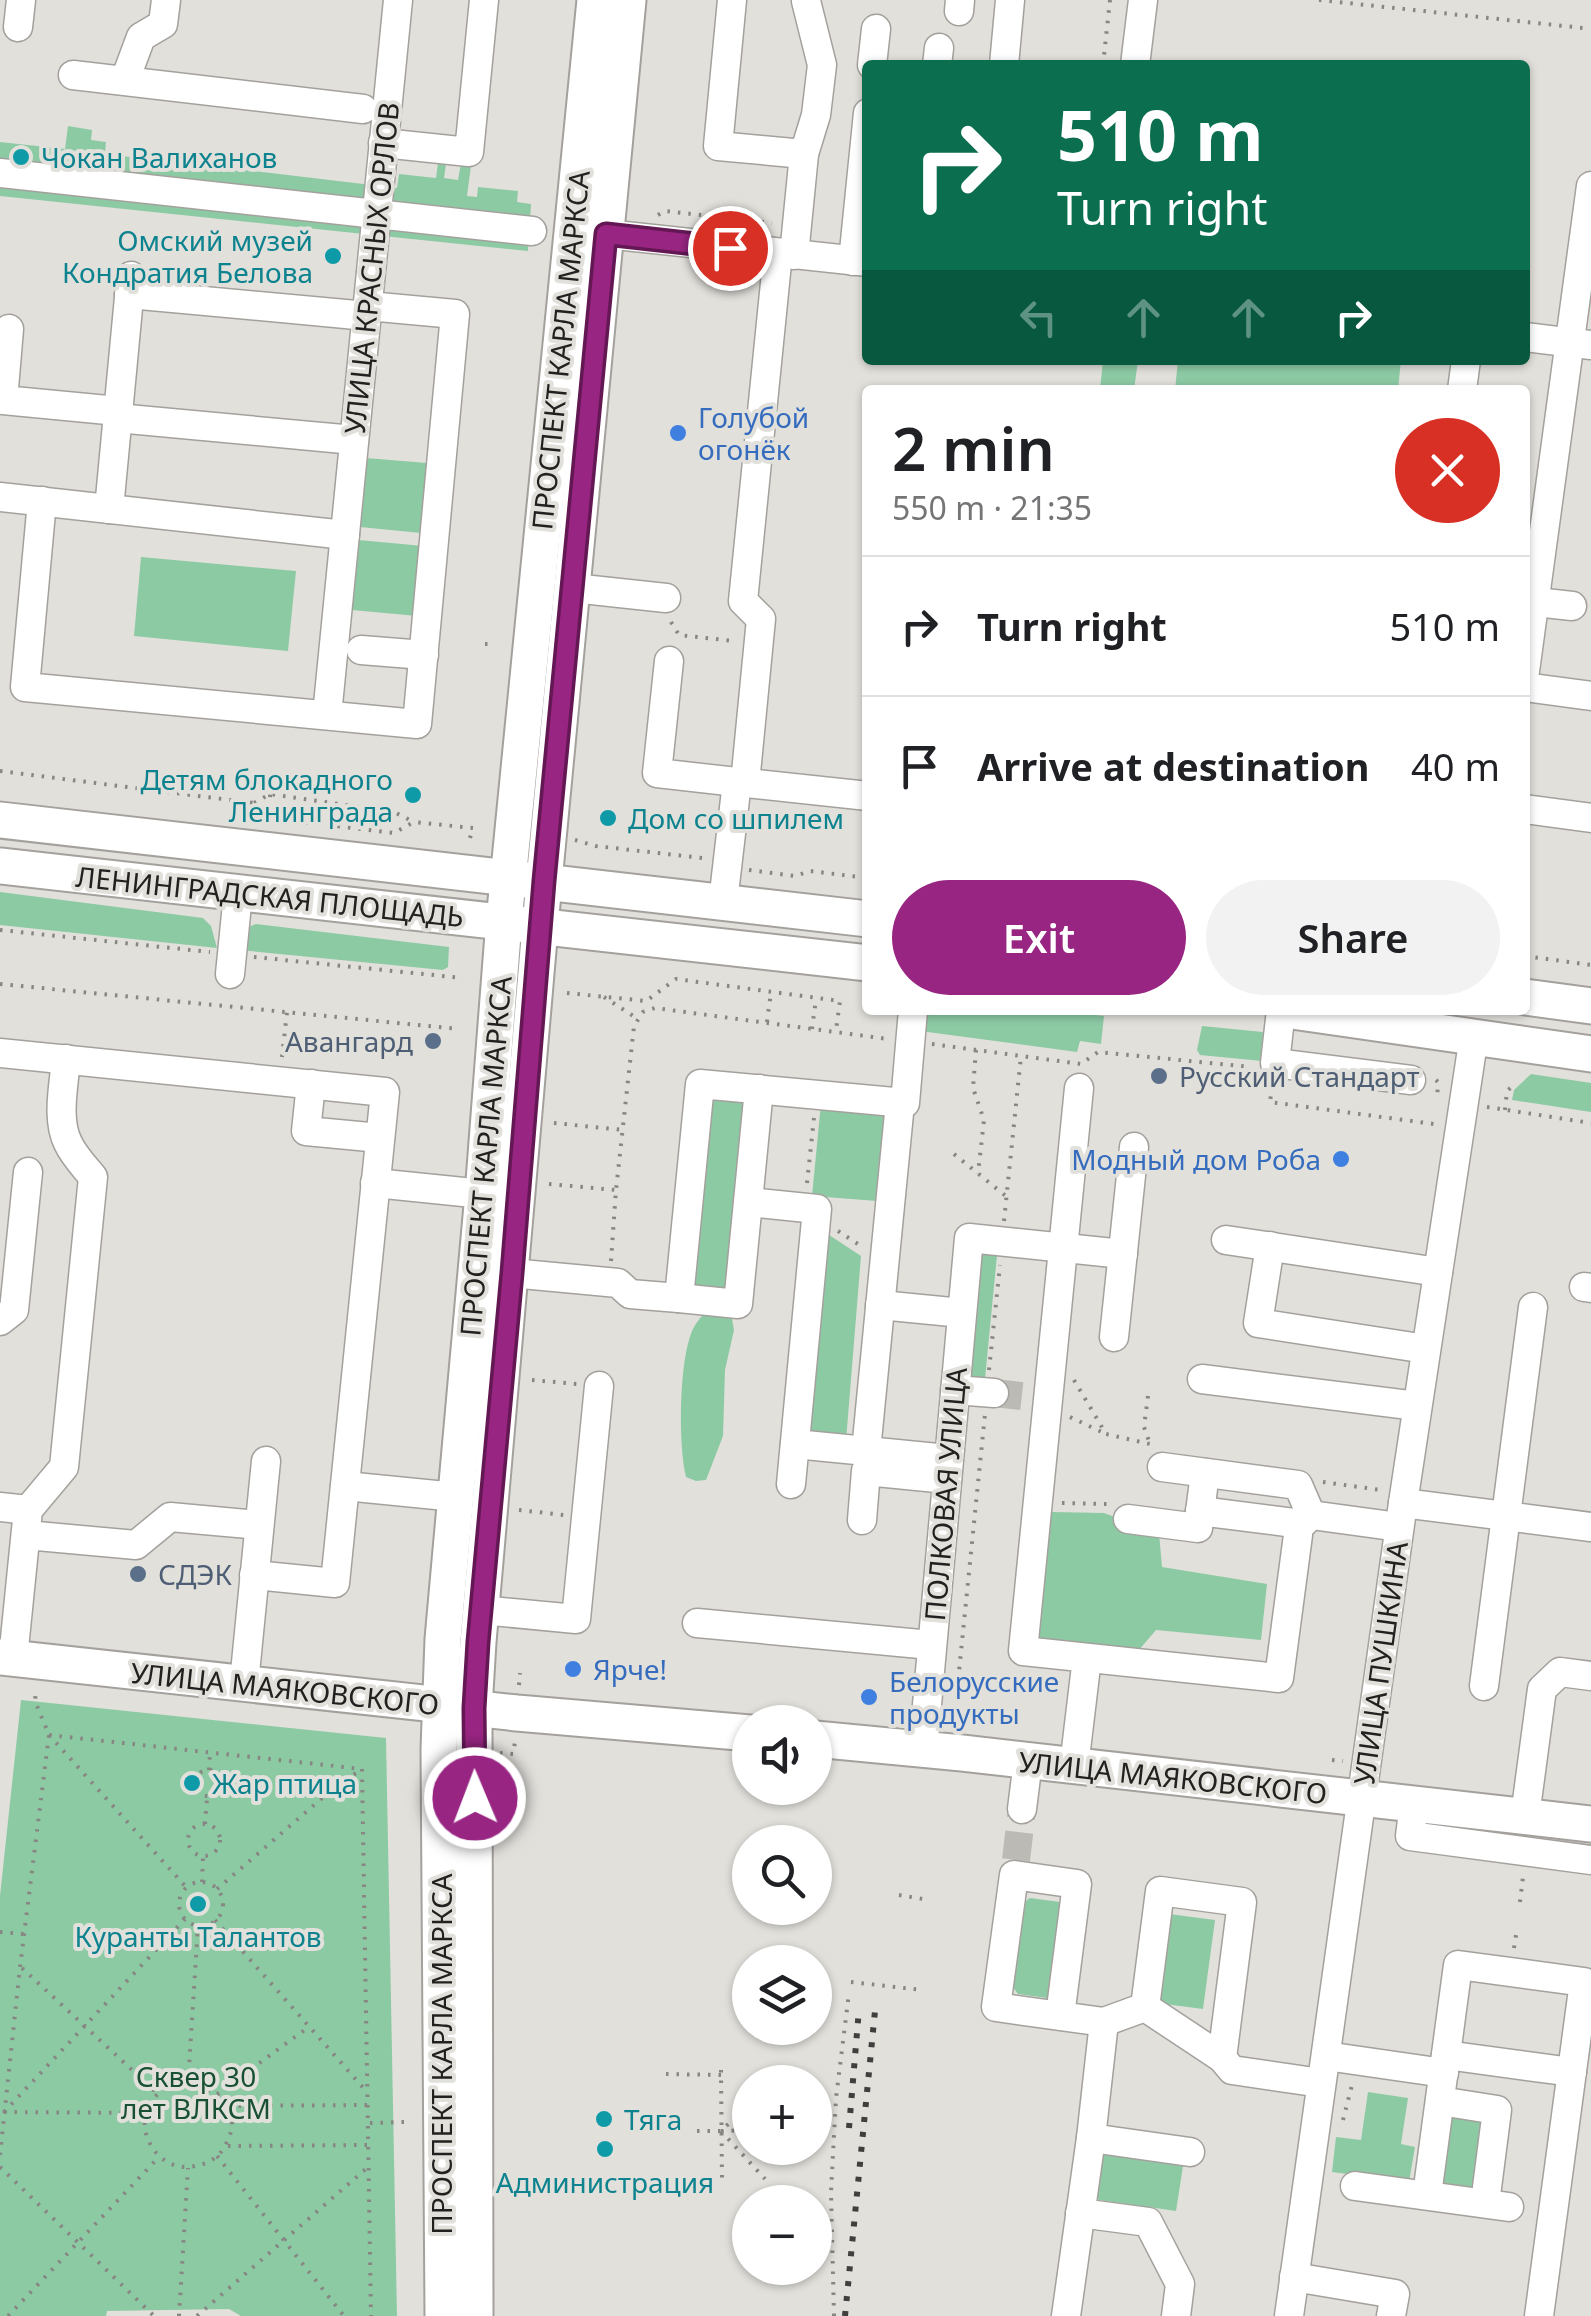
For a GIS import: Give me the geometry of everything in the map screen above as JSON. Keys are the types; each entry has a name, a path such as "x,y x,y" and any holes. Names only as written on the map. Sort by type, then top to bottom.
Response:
{"main road":[{"name":"ПРОСПЕКТ КАРЛА МАРКСА","path":"475,2316 457,1706 456,1498 508,878 595,0"},
{"name":"ПРОСПЕКТ КАРЛА МАРКСА","path":"443,2316 457,1706 481,1610 544,881 628,0"},
{"name":"ЛЕНИНГРАДСКАЯ ПЛОЩАДЬ","path":"0,820 862,917"},
{"name":"ЛЕНИНГРАДСКАЯ ПЛОЩАДЬ","path":"2,869 862,962"},
{"path":"1530,998 1591,1006"},
{"path":"1357,1015 1476,1023 1591,1054"},
{"path":"1591,1026 1591,1043"},
{"name":"УЛИЦА МАЯКОВСКОГО","path":"18,1659 732,1732"},
{"name":"УЛИЦА МАЯКОВСКОГО","path":"832,1741 1591,1824"}],"street":[{"name":"УЛИЦА КРАСНЫХ ОРЛОВ","path":"327,716 398,0"},
{"path":"383,143 469,152 484,0"},
{"path":"732,0 718,146 804,154"},
{"path":"723,902 761,619 744,601 786,254 797,226 804,154 816,116 822,66 806,0 798,0"},
{"path":"1004,60 1010,0"},
{"path":"1136,60 1143,0"},
{"path":"125,80 141,37 165,12"},
{"path":"872,60 877,15"},
{"path":"74,75 363,109"},
{"path":"0,173 532,231"},
{"path":"1530,640 1581,344 1591,186"},
{"path":"606,234 860,261 862,224"},
{"path":"42,502 25,687 417,724 455,314 367,311 130,285 109,509"},
{"path":"9,329 3,400 354,440"},
{"path":"1530,338 1581,344"},
{"path":"0,497 345,535"},
{"path":"573,588 666,598"},
{"path":"1536,602 1572,606"},
{"path":"674,648 657,774 862,795"},
{"path":"361,650 424,655"},
{"path":"1530,688 1591,696"},
{"path":"1530,810 1591,818"},
{"path":"230,974 238,894"},
{"path":"680,1298 700,1084 905,1103 913,1015"},
{"path":"1282,1015 1275,1063 1410,1080"},
{"name":"УЛИЦА ПУШКИНА","path":"1289,2316 1401,1515 1476,1023"},
{"path":"0,1053 384,1092 335,1583 254,1574"},
{"path":"18,1659 18,1517 64,1467 93,1177 66,1140 62,1120 66,1060"},
{"path":"311,1084 306,1131 380,1138"},
{"path":"1079,1088 1022,1651 1279,1678 1305,1525 1298,1485 1205,1473 1156,1455"},
{"path":"512,1273 618,1283 630,1294 738,1304 759,1089"},
{"path":"866,1451 900,1103"},
{"path":"1114,1337 1134,1147"},
{"path":"0,1321 14,1310 28,1172"},
{"path":"376,1183 483,1194"},
{"path":"748,1202 811,1212 791,1484"},
{"name":"ПОЛКОВАЯ УЛИЦА","path":"922,1749 969,1238 1002,1242"},
{"path":"1226,1240 1438,1272"},
{"path":"1002,1242 1123,1254"},
{"path":"1270,1246 1258,1324 1426,1349"},
{"path":"880,1305 962,1313"},
{"path":"1484,1686 1533,1307"},
{"path":"1202,1378 1418,1406"},
{"path":"481,1610 576,1620 599,1386"},
{"path":"955,1390 990,1393"},
{"path":"794,1444 866,1451 948,1469"},
{"path":"244,1683 266,1461"},
{"path":"862,1520 866,1471 948,1469"},
{"path":"1130,1519 1198,1528 1205,1473"},
{"path":"345,1486 456,1498"},
{"path":"1200,1511 1305,1525 1401,1515 1506,1516 1591,1527"},
{"path":"18,1517 136,1546 170,1517 260,1525"},
{"path":"697,1623 931,1645"},
{"path":"1074,1766 1087,1658"},
{"path":"1525,1816 1542,1689 1560,1672 1591,1676"},
{"path":"1022,1810 1028,1761"},
{"path":"1414,1804 1410,1836 1591,1860"},
{"path":"1060,2016 1077,1884 1015,1868 996,2008 1104,2022 1145,2007"},
{"path":"1145,2007 1160,1891 1242,1902 1222,2058"},
{"path":"1427,2196 1458,1965 1584,1982 1539,2316"},
{"path":"1145,2007 1222,2058 1232,2070 1445,2064 1572,2072"},
{"path":"1066,2316 1104,2022"},
{"path":"1355,2186 1497,2205 1498,2110 1440,2102"},
{"path":"1091,2138 1190,2152"},
{"path":"1080,2213 1148,2222 1180,2284 1176,2316"},
{"path":"1294,2277 1394,2294 1391,2316"}],"path":[{"path":"1104,60 1110,0"},
{"path":"1319,0 1584,28"},
{"path":"655,216 666,211 797,226"},
{"path":"674,648 758,643"},
{"path":"268,818 273,766"},
{"path":"0,771 254,803 270,794 394,812 414,822 474,828 468,845"},
{"path":"254,803 268,818 394,834 414,822"},
{"path":"1530,957 1591,965"},
{"path":"567,993 646,1000 676,980 840,1001 836,1032"},
{"path":"0,984 459,1029"},
{"path":"767,1023 771,992"},
{"path":"603,996 638,1020"},
{"path":"812,1029 816,998"},
{"path":"612,1255 634,1026 643,1012 655,1008 1082,1064 1098,1052 1254,1068"},
{"path":"279,1081 287,1012"},
{"path":"976,1050 973,1088 984,1120 978,1174"},
{"path":"955,1711 1021,1056"},
{"path":"1505,1110 1507,1091 1516,1082"},
{"path":"1272,1086 1270,1102 1434,1124"},
{"path":"816,1094 811,1212 884,1261"},
{"path":"1482,1106 1591,1123"},
{"path":"554,1123 623,1130"},
{"path":"954,1154 1006,1197"},
{"path":"549,1184 616,1190"},
{"path":"1052,1351 1066,1367 1106,1434"},
{"path":"532,1380 599,1386"},
{"path":"1144,1427 1148,1396"},
{"path":"1045,1401 1156,1455"},
{"path":"1038,1503 1116,1504 1130,1510 1130,1519"},
{"path":"519,1510 586,1518"},
{"path":"18,1659 49,1735 186,1888"},
{"path":"519,1685 520,1673"},
{"path":"49,1735 362,1768"},
{"path":"0,2154 49,1735"},
{"path":"500,1753 514,1754 514,1742"},
{"path":"209,1770 210,1752"},
{"path":"1332,1760 1348,1762"},
{"path":"216,1889 334,1787 362,1768"},
{"path":"362,1768 371,2316"},
{"path":"209,1770 222,1781 218,1792 207,1797 195,1786 198,1774 209,1770"},
{"path":"206,1824 207,1797"},
{"path":"206,1824 218,1831 221,1838 216,1852 203,1857 191,1850 188,1843 192,1829 206,1824"},
{"path":"202,1882 203,1857"},
{"path":"1520,1902 1524,1875"},
{"path":"202,1882 216,1889 222,1907 215,1920 198,1926 185,1919 179,1900 186,1888 202,1882"},
{"path":"899,1896 928,1900"},
{"path":"4,2112 185,1919"},
{"path":"215,1920 367,2092"},
{"path":"188,2082 198,1926"},
{"path":"0,1932 24,1934"},
{"path":"20,1966 158,2094"},
{"path":"851,1982 922,1990"},
{"path":"834,2316 830,2192 849,1993"},
{"path":"217,2094 310,2026"},
{"path":"666,2074 721,2073 722,2184"},
{"path":"188,2082 217,2094 228,2106 231,2122 226,2146 217,2156 206,2164 188,2168 159,2157 148,2143 145,2128 146,2113 158,2094 188,2082"},
{"path":"228,2106 367,2104"},
{"path":"4,2112 146,2113"},
{"path":"722,2131 732,2121"},
{"path":"368,2122 405,2122"},
{"path":"697,2131 732,2131"},
{"path":"722,2131 765,2178"},
{"path":"226,2146 368,2146"},
{"path":"217,2156 344,2316"},
{"path":"8,2316 159,2157"},
{"path":"197,2316 368,2167"},
{"path":"0,2168 154,2316"},
{"path":"179,2316 188,2168"}],"green space":[{"path":"68,126 92,130 91,140 106,142 105,154 172,162 173,154 197,161 198,155 211,157 211,166 397,188 399,174 436,178 439,156 447,157 444,178 458,180 462,157 472,158 467,196 477,197 478,187 518,191 517,202 531,204 528,251 0,196 0,142 65,149"},
{"path":"1102,365 1137,365 1135,385 1100,385"},
{"path":"1178,365 1400,365 1398,385 1176,385"},
{"path":"366,458 427,463 421,533 360,527"},
{"path":"359,540 423,546 417,616 352,610"},
{"path":"141,557 296,571 288,651 134,636"},
{"path":"0,892 203,918 211,926 217,948 0,925"},
{"path":"256,924 449,947 448,967 443,970 240,950 246,928"},
{"path":"924,1015 1104,1016 1101,1044 1080,1041 1077,1052 920,1031"},
{"path":"1202,1026 1263,1032 1262,1061 1200,1055 1197,1050"},
{"path":"1531,1074 1591,1083 1591,1112 1512,1100 1514,1090"},
{"path":"707,1091 752,1096 734,1296 688,1292"},
{"path":"821,1103 886,1109 877,1201 812,1196"},
{"path":"820,1229 861,1256 846,1441 803,1437"},
{"path":"973,1242 998,1245 984,1389 959,1386"},
{"path":"706,1311 731,1313 734,1330 725,1370 723,1436 706,1480 696,1481 686,1477 683,1463 682,1382 692,1331"},
{"path":"1052,1512 1104,1513 1159,1533 1162,1567 1267,1584 1261,1640 1156,1630 1138,1651 1034,1645 1038,1577"},
{"name":"Сквер 30 лет ВЛКСМ","path":"21,1700 386,1738 397,2316 241,2316 229,2309 107,2311 106,2316 0,2316 0,1896"},
{"path":"1030,1898 1065,1905 1053,1996 1047,1998 1018,1994 1012,1986 1022,1904"},
{"path":"1169,1914 1215,1920 1203,2009 1157,2003"},
{"path":"1368,2092 1408,2098 1401,2144 1415,2147 1409,2182 1332,2172 1336,2137 1361,2140"},
{"path":"1445,2110 1486,2115 1476,2191 1435,2186"},
{"path":"1106,2153 1184,2160 1176,2211 1099,2200 1090,2191 1094,2162"}],"tunnel":[{"path":"994,1393 1039,1398"},
{"path":"1016,1860 1022,1809"}],"railway":[{"path":"849,2128 859,2009"},
{"path":"845,2316 875,2011"}],"place":[{"name":"Чокан Валиханов","path":"21,157"},
{"name":"Омский музей Кондратия Белова","path":"333,256"},
{"name":"Голубой огонёк","path":"678,433"},
{"name":"Детям блокадного Ленинграда","path":"413,795"},
{"name":"Дом со шпилем","path":"608,818"},
{"name":"Авангард","path":"433,1041"},
{"name":"Русский Стандарт","path":"1159,1076"},
{"name":"Модный дом Роба","path":"1341,1159"},
{"name":"СДЭК","path":"138,1574"},
{"name":"Ярче!","path":"573,1669"},
{"name":"Белорусские продукты","path":"869,1697"},
{"name":"Жар птица","path":"192,1783"},
{"name":"Куранты Талантов","path":"198,1904"},
{"name":"Тяга","path":"604,2119"},
{"name":"Администрация","path":"605,2149"}],"route":[{"path":"475,1798 478,1642 544,881 606,234 730,248"}]}
